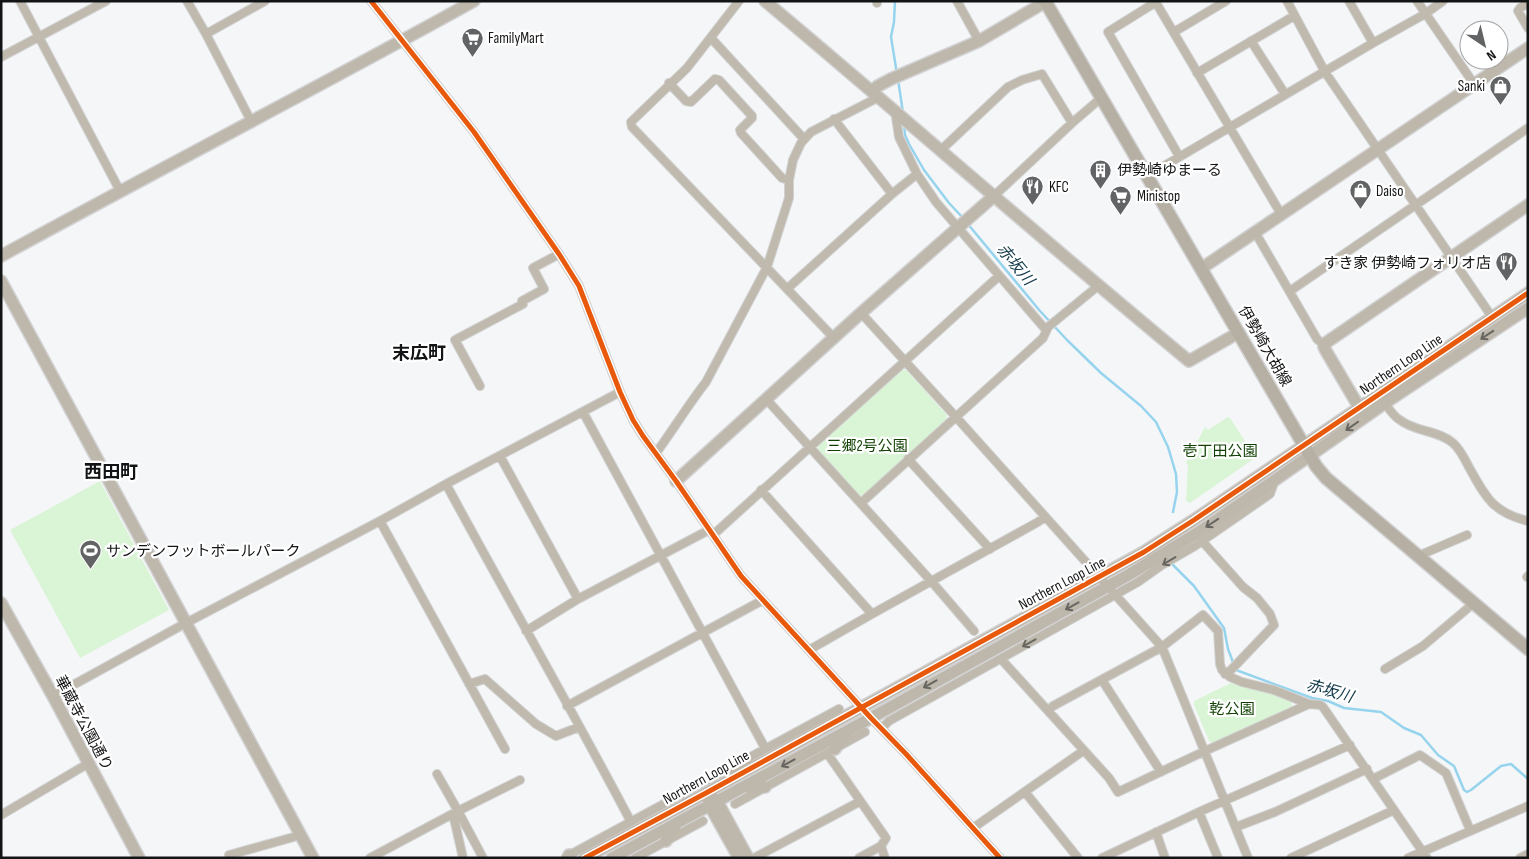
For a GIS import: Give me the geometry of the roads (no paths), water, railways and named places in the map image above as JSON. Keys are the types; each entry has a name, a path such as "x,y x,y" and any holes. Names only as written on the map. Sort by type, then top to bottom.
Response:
{"main road":[{"name":"伊勢崎大胡線","path":"1046,2 1202,268 1238,334 1307,450 1326,478 1528,649"}],"street":[{"path":"20,1 120,191"},
{"path":"1,56 106,1"},
{"path":"188,1 251,121"},
{"path":"206,34 265,1"},
{"path":"371,1 474,132 559,254 579,286 620,392 638,428 742,576 1000,858"},
{"path":"1,256 474,1"},
{"path":"739,1 686,68 631,122 632,127 834,338"},
{"path":"765,1 876,94 1098,286 1189,361 1238,334"},
{"path":"957,1 978,42"},
{"path":"1174,32 1226,1"},
{"path":"1287,1 1325,72 1492,317"},
{"path":"1349,1 1373,43"},
{"path":"1417,1 1474,84"},
{"path":"1147,176 1228,127 1426,14 1443,1"},
{"path":"656,453 706,382 767,267 789,198 789,180 793,160 804,139 811,132 876,94 878,86 978,42 1046,2"},
{"path":"1180,156 1108,32 1155,2 1281,214"},
{"path":"1528,3 1518,11 1528,28"},
{"path":"1197,73 1294,16"},
{"path":"711,38 804,139"},
{"path":"1251,41 1285,94"},
{"path":"1202,268 1528,48"},
{"path":"941,150 1008,86 1042,74 1072,123"},
{"path":"669,83 686,101 691,102 715,79 719,80 752,116 740,130 741,133 782,178 789,180"},
{"path":"676,481 1101,98"},
{"path":"895,111 899,137 917,174 936,202 960,226 998,276 1046,330"},
{"path":"834,119 892,194"},
{"path":"1290,291 1528,128"},
{"path":"788,288 892,194 917,174"},
{"path":"1324,345 1528,205"},
{"path":"1255,232 1317,338 1324,345 1326,352 1359,407"},
{"path":"480,386 455,340 523,304 522,300 544,289 533,268 559,254"},
{"path":"526,631 578,599 661,555 711,532 810,447 998,276"},
{"path":"1,281 313,858"},
{"path":"861,503 1043,338 1046,330 1098,286"},
{"name":"Northern Loop Line","path":"612,858 1112,590 1275,480 1307,450 1359,407 1528,293"},
{"name":"Northern Loop Line","path":"585,858 1144,552 1385,402 1528,308"},
{"path":"861,313 1162,647 1248,858"},
{"path":"53,696 620,392"},
{"path":"767,400 974,631"},
{"path":"1385,402 1395,416 1404,423 1440,435 1452,442 1464,456 1480,488 1492,504 1508,516 1528,521"},
{"path":"583,412 765,748"},
{"path":"500,456 578,599"},
{"path":"908,459 990,549"},
{"path":"882,728 889,721 1001,659 1112,590 1138,582 1270,494 1275,480"},
{"path":"446,484 567,706 633,821"},
{"path":"761,490 872,614"},
{"path":"809,650 1045,517"},
{"path":"380,521 505,749"},
{"path":"1418,556 1467,535"},
{"path":"1202,541 1243,587 1257,598 1270,614 1274,626 1226,674"},
{"path":"567,706 763,600"},
{"name":"華蔵寺公園通り","path":"1,603 139,858"},
{"path":"1385,669 1424,646 1474,603"},
{"path":"1048,711 1053,706 1162,647 1203,615 1218,631 1220,664 1222,670 1230,678 1274,690 1309,704 1323,707 1424,854"},
{"path":"1001,659 1109,778 1118,792 1205,750 1309,704"},
{"path":"469,684 485,679 536,724 556,736 579,727"},
{"path":"1102,680 1161,772"},
{"path":"567,857 839,709"},
{"path":"831,751 849,730"},
{"path":"735,804 865,732"},
{"path":"776,742 794,744"},
{"path":"1102,858 1350,744"},
{"path":"831,751 859,802 886,838 881,846 859,858"},
{"path":"973,828 1083,751"},
{"path":"1373,779 1420,755 1446,772 1470,830"},
{"path":"734,776 746,759"},
{"path":"1,815 89,763"},
{"path":"1236,827 1275,812 1367,769"},
{"path":"437,774 455,812 483,858"},
{"path":"370,858 455,812 520,780"},
{"path":"744,787 765,787"},
{"path":"1025,792 1078,858"},
{"path":"706,793 748,858"},
{"path":"754,858 859,802"},
{"path":"714,803 739,858"},
{"path":"1408,858 1424,854 1470,830 1528,806"},
{"path":"1292,858 1394,810"},
{"path":"455,812 463,858"},
{"path":"1199,812 1218,858"},
{"path":"633,821 651,822"},
{"path":"635,858 650,854 666,841 703,821"},
{"path":"666,841 678,822"},
{"path":"1156,832 1165,858"},
{"path":"229,855 301,835"},
{"path":"881,846 885,858"},
{"path":"248,850 253,858"},
{"path":"1520,858 1528,854"}],"waterway":[{"name":"赤坂川","path":"895,1 891,37 897,74"},
{"name":"赤坂川","path":"898,79 903,113"},
{"name":"赤坂川","path":"904,124 905,135 924,170 949,203 964,219"},
{"name":"赤坂川","path":"967,223 1040,311 1067,340 1101,373 1141,406 1156,422 1168,447 1176,474 1177,492 1173,512"},
{"name":"赤坂川","path":"1173,565 1194,586 1224,628 1228,649 1236,670 1344,708 1381,712 1404,728 1421,735 1438,755 1454,766 1464,790 1467,792 1501,766 1511,764 1528,779"}],"place":[{"name":"FamilyMart","path":"472,57"},
{"name":"Sanki","path":"1501,105"},
{"name":"伊勢崎ゆまーる","path":"1101,189"},
{"name":"KFC","path":"1033,206"},
{"name":"Daiso","path":"1360,210"},
{"name":"Ministop","path":"1121,215"},
{"name":"すき家 伊勢崎フォリオ店","path":"1507,282"},
{"name":"サンデンフットボールパーク","path":"90,570"}],"district":[{"name":"末広町","path":"419,353"},
{"name":"西田町","path":"111,472"}],"park label":[{"name":"三郷2号公園","path":"867,446"},
{"name":"壱丁田公園","path":"1220,451"},
{"name":"乾公園","path":"1232,709"}]}
